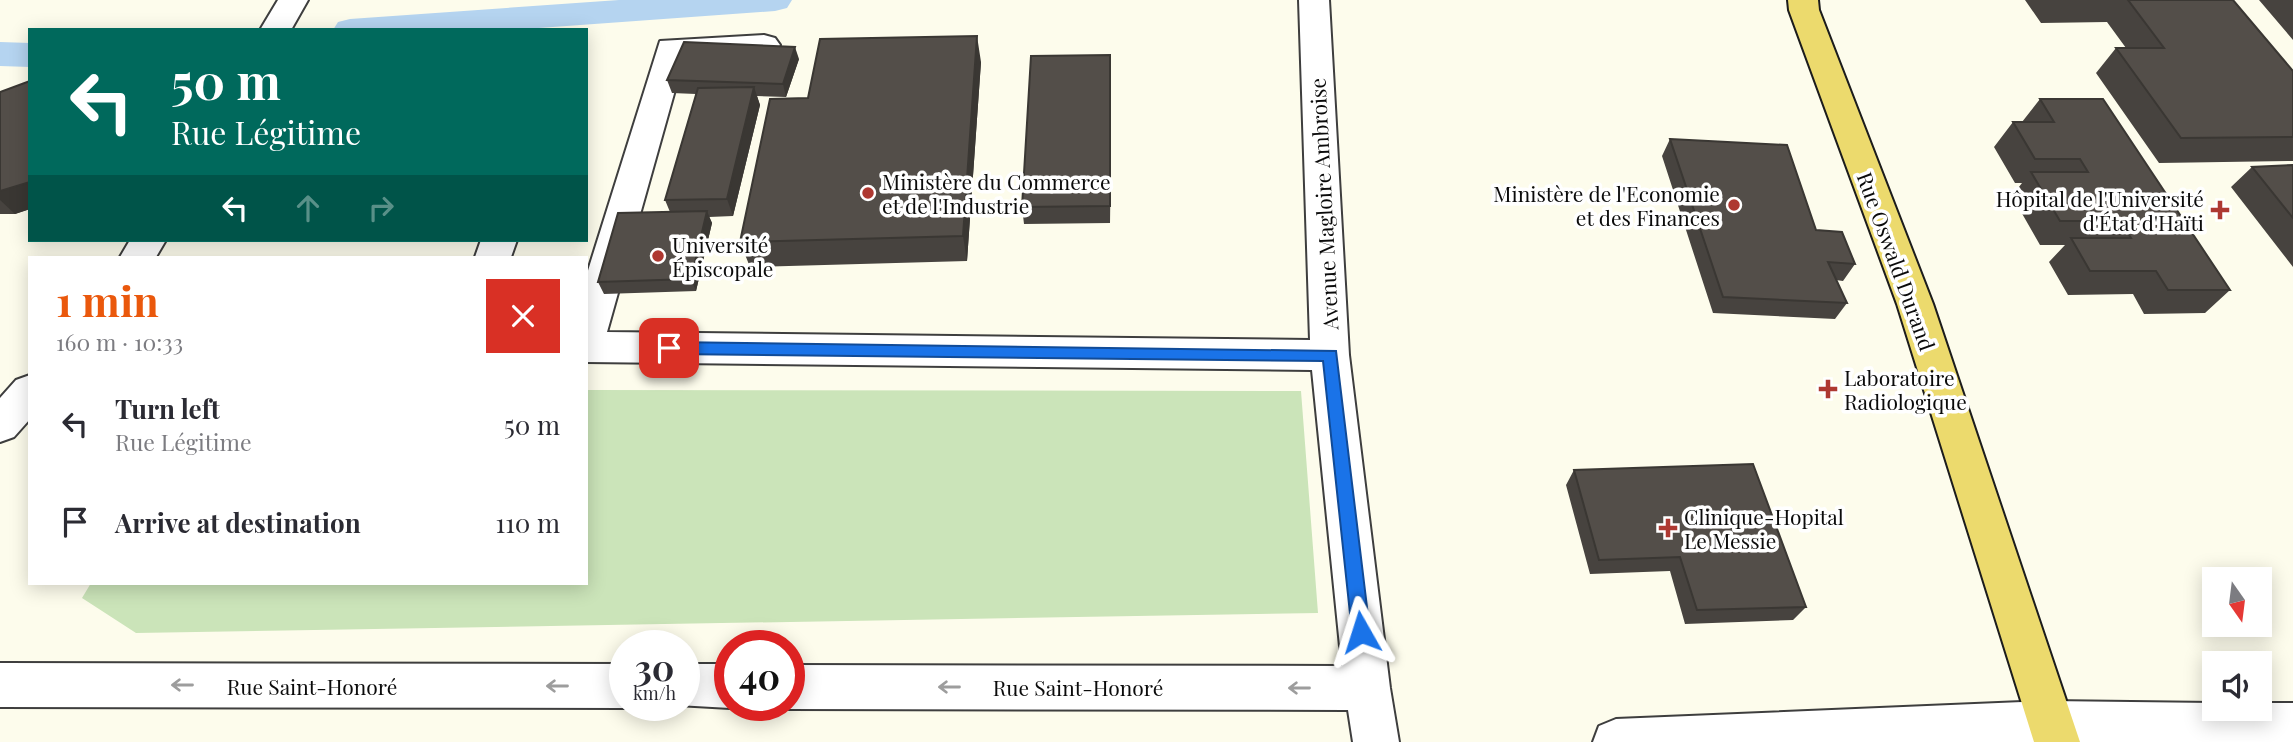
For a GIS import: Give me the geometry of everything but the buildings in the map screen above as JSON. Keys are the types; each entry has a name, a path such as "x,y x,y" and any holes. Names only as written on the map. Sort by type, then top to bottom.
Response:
{"main road":[{"name":"Rue Oswald Durand","path":"1800,3 1915,304 2053,733"}],"street":[{"path":"276,28 293,0"},
{"name":"Avenue Magloire Ambroise","path":"1314,1 1330,355 1367,688 1376,742"},
{"path":"588,333 671,48 764,45"},
{"path":"588,347 1330,355"},
{"path":"0,425 28,393"},
{"name":"Rue Saint-Honoré","path":"0,685 609,686"},
{"name":"Rue Saint-Honoré","path":"805,687 1367,688"},
{"path":"1616,742 2293,726"}],"green space":[{"path":"588,390 1301,391 1318,613 136,633 82,598 90,585 588,585"}],"waterway":[{"path":"378,28 775,0"},
{"path":"0,54 28,55"}],"place":[{"name":"Ministère du Commerce et de l'Industrie","path":"868,193"},
{"name":"Ministère de l'Economie et des Finances","path":"1734,205"},
{"name":"Hôpital de l'Université d'État d'Haïti","path":"2220,210"},
{"name":"Université Épiscopale","path":"658,256"},
{"name":"Laboratoire Radiologique","path":"1828,389"},
{"name":"Clinique-Hopital Le Messie","path":"1668,528"}],"route":[{"path":"669,348 1330,355 1361,632"}]}
